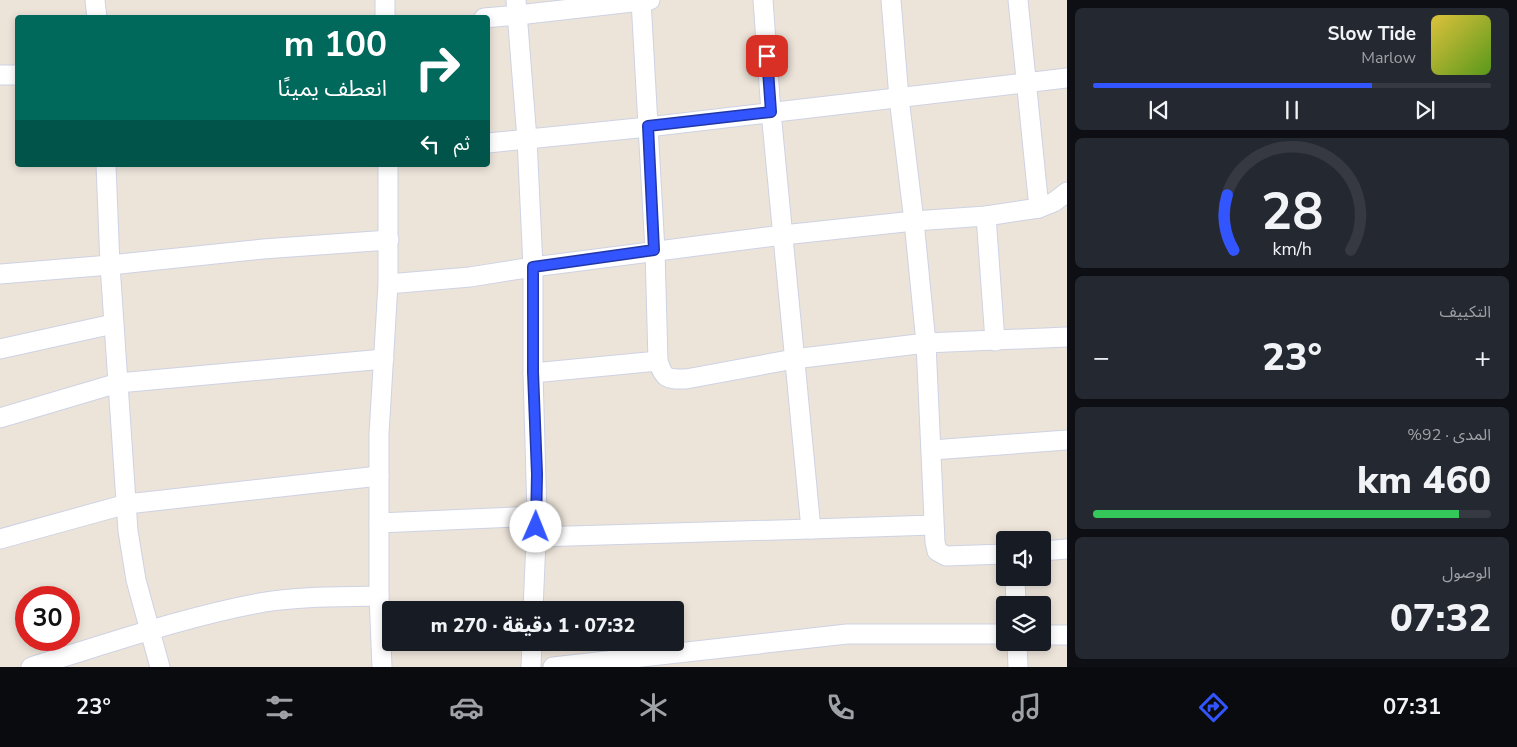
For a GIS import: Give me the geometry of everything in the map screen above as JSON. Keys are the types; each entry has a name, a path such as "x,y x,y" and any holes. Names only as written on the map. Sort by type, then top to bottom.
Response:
{"street":[{"path":"95,0 97,15"},
{"path":"385,0 386,15"},
{"path":"490,16 517,8 644,0 658,361 666,377 686,379 794,359 926,343 1067,337"},
{"path":"763,0 771,112 811,529"},
{"path":"890,0 926,343 932,450 933,525 936,547 940,554 946,556 996,554"},
{"path":"1018,0 1039,208"},
{"path":"517,8 527,139 533,267 533,372 537,516 533,601"},
{"path":"0,75 15,75"},
{"path":"490,143 1067,78"},
{"path":"106,167 113,324 131,554 136,580 160,667"},
{"path":"382,667 379,596 379,434 388,284 388,167"},
{"path":"388,284 470,277 654,250 783,235 914,221 986,216 1039,208 1054,202 1067,192"},
{"path":"986,216 995,341"},
{"path":"0,274 263,249 388,240"},
{"path":"0,349 113,324"},
{"path":"0,418 118,383 384,358"},
{"path":"533,372 658,361"},
{"path":"932,450 1067,440"},
{"path":"0,539 127,504 379,476"},
{"path":"379,523 537,516"},
{"path":"536,537 933,525"},
{"path":"1051,550 1067,549"},
{"path":"31,667 150,631 266,602 293,598 379,596"},
{"path":"553,667 847,634 996,634"},
{"path":"1051,635 1067,635"},
{"path":"531,667 532,651"},
{"path":"1017,651 1018,667"}],"route":[{"path":"536,527 537,474 533,372 533,267 654,250 648,126 771,112 767,56"}]}
